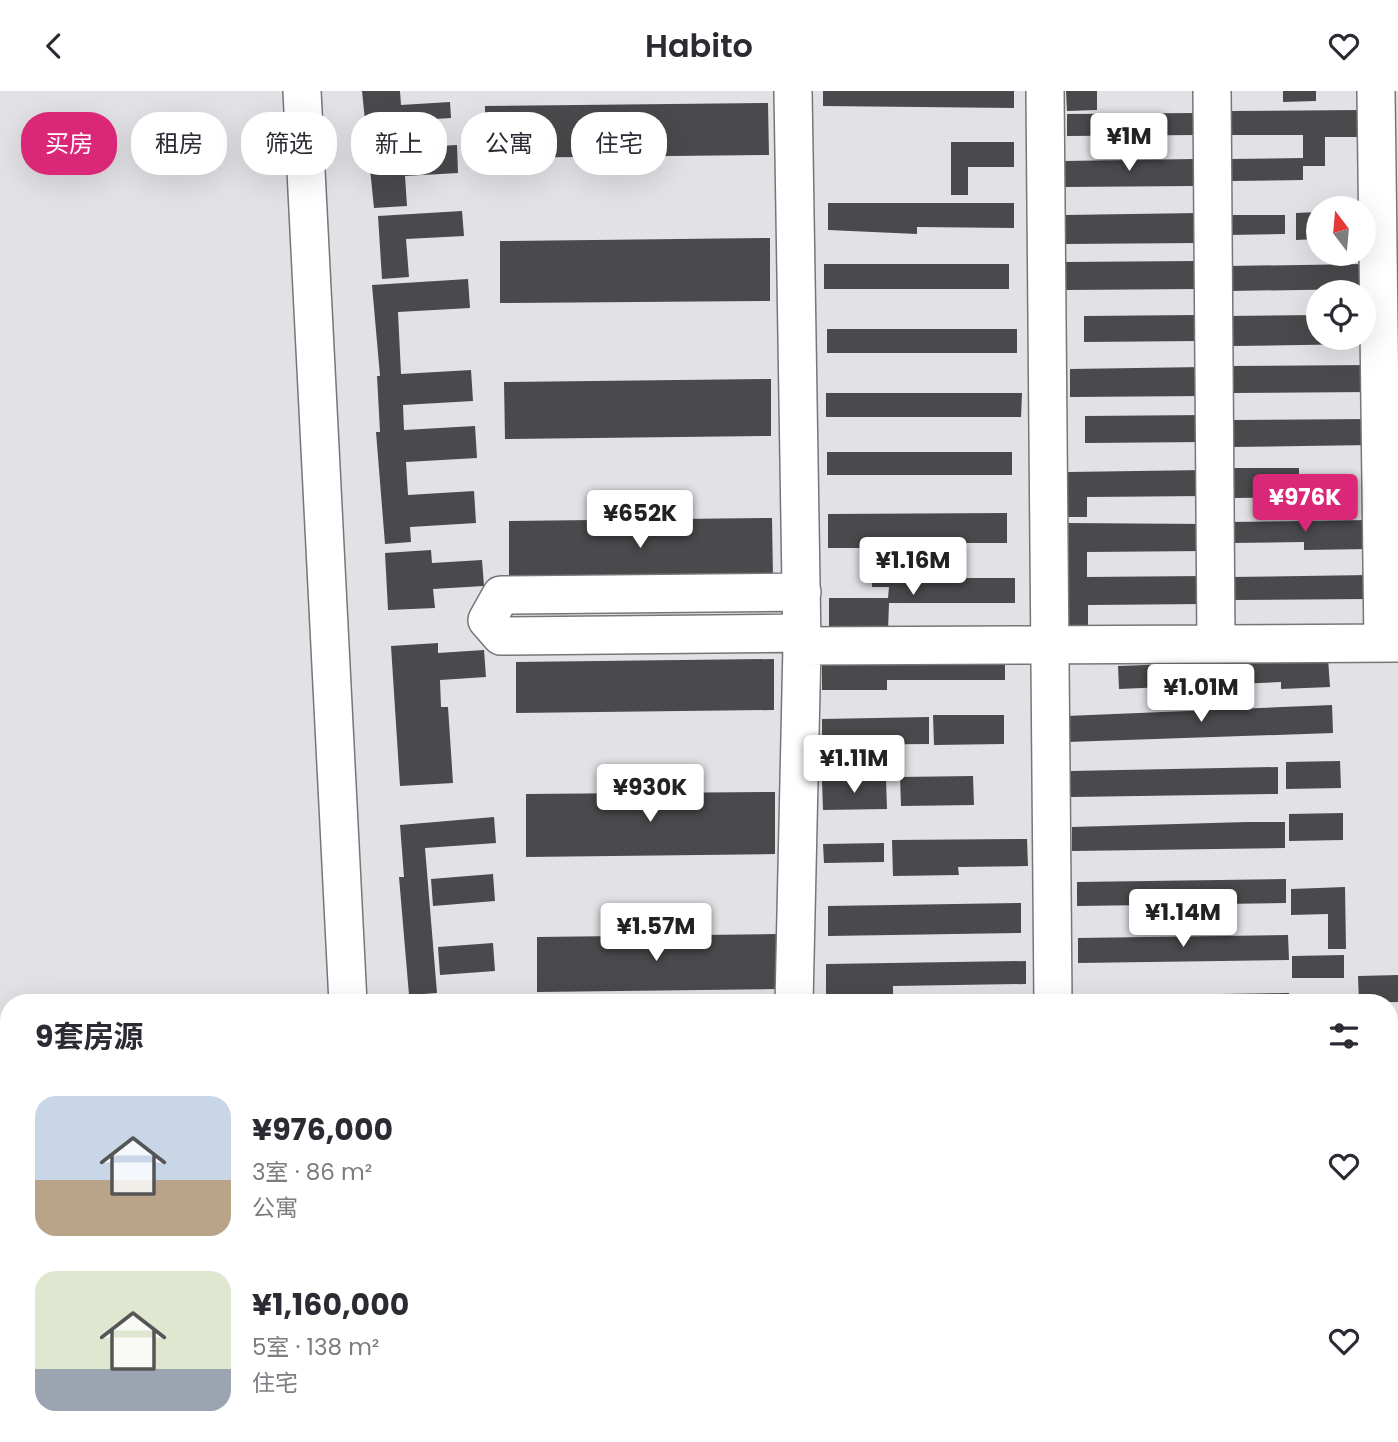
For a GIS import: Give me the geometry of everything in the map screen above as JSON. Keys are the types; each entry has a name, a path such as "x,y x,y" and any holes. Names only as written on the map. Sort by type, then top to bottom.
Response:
{"street":[{"path":"302,91 348,994"},
{"path":"793,91 802,592 794,994"},
{"path":"1045,91 1053,994"},
{"path":"1212,91 1216,643"},
{"path":"802,592 501,595 487,619 501,636 1050,643 1390,643 1376,91"}],"building":[{"path":"362,91 400,91 401,105 450,102 451,118 447,118 447,112 364,112"},
{"path":"823,91 1014,91 1014,108 823,106"},
{"path":"1066,91 1097,91 1097,110 1067,111"},
{"path":"1283,91 1316,91 1316,101 1283,102"},
{"path":"768,103 769,155 667,156 667,112 571,112 571,157 557,157 557,112 485,112 485,106"},
{"path":"1362,110 1362,137 1325,137 1325,166 1303,166 1303,180 1232,181 1231,159 1303,158 1303,135 1230,135 1230,111"},
{"path":"1196,113 1196,135 1067,136 1067,114"},
{"path":"951,142 1014,142 1014,167 968,167 968,195 951,195"},
{"path":"457,145 458,173 447,174 447,146"},
{"path":"1194,159 1194,186 1064,187 1064,161"},
{"path":"371,175 423,175 405,176 407,206 374,208"},
{"path":"828,203 1014,203 1014,228 917,227 917,234 828,230"},
{"path":"462,211 464,236 406,239 409,277 382,279 378,216"},
{"path":"1198,213 1198,243 1065,244 1065,215"},
{"path":"1296,213 1306,213 1306,240 1296,240"},
{"path":"1228,215 1285,215 1285,234 1228,235"},
{"path":"770,238 770,301 500,303 500,241"},
{"path":"1198,261 1198,289 1065,290 1065,262"},
{"path":"824,264 1009,264 1009,289 824,289"},
{"path":"1228,266 1363,266 1363,280 1306,280 1306,290 1228,291"},
{"path":"468,279 470,308 398,312 401,374 471,370 473,401 403,405 404,430 475,426 477,458 406,462 408,495 474,491 476,523 410,527 411,542 385,544 376,432 380,432 377,376 380,376 372,285"},
{"path":"1198,315 1198,341 1084,342 1084,316"},
{"path":"1306,315 1306,345 1231,346 1230,316"},
{"path":"827,329 1017,329 1017,353 827,353"},
{"path":"1370,365 1370,392 1231,393 1231,366"},
{"path":"1204,367 1204,396 1070,397 1070,369"},
{"path":"771,379 771,436 505,439 504,382"},
{"path":"826,393 1022,393 1021,417 826,417"},
{"path":"1206,415 1206,442 1085,443 1085,416"},
{"path":"1370,419 1370,445 1231,447 1231,420"},
{"path":"827,452 1012,452 1012,475 827,475"},
{"path":"1234,468 1299,468 1299,497 1234,498"},
{"path":"1206,470 1206,496 1087,497 1087,517 1068,517 1068,472"},
{"path":"1007,513 1007,543 891,543 891,548 828,548 828,514"},
{"path":"772,518 773,578 509,582 509,521"},
{"path":"1370,520 1370,549 1304,550 1304,542 1229,543 1229,522"},
{"path":"1065,523 1205,524 1205,551 1087,552 1087,577 1205,576 1205,604 1088,605 1088,627 1066,627"},
{"path":"431,550 432,563 482,560 484,586 433,589 435,608 388,610 385,553"},
{"path":"872,558 889,558 889,578 1015,578 1015,603 889,603 888,631 829,630 829,598 888,598 889,587 872,587"},
{"path":"1369,575 1369,599 1230,600 1230,577"},
{"path":"438,643 438,653 484,650 486,677 440,680 441,707 448,707 453,783 400,786 391,646"},
{"path":"1328,658 1330,687 1281,689 1281,682 1119,689 1118,666"},
{"path":"774,659 774,710 516,713 516,662"},
{"path":"822,659 1005,659 1005,680 887,680 887,690 822,690"},
{"path":"1332,705 1333,733 1067,742 1066,716"},
{"path":"933,715 1004,715 1004,744 934,745"},
{"path":"929,717 929,744 822,745 822,719"},
{"path":"1340,761 1341,788 1286,789 1286,762"},
{"path":"1278,767 1278,794 1071,797 1071,771"},
{"path":"973,776 974,805 901,806 900,777"},
{"path":"886,780 887,809 823,810 822,781"},
{"path":"775,792 775,854 526,857 526,794"},
{"path":"1343,813 1343,840 1289,841 1289,814"},
{"path":"494,817 496,843 425,848 437,993 409,994 399,877 404,877 400,825"},
{"path":"1285,822 1285,848 1072,851 1072,827"},
{"path":"1027,839 1028,866 958,867 959,875 893,876 892,840"},
{"path":"884,843 884,862 824,863 823,844"},
{"path":"493,874 495,901 433,906 431,879"},
{"path":"1286,879 1286,903 1077,906 1077,882"},
{"path":"1345,887 1346,949 1328,949 1328,914 1291,915 1291,889"},
{"path":"1021,903 1021,933 828,936 828,906"},
{"path":"776,934 776,989 537,992 537,937"},
{"path":"1288,935 1289,960 1078,963 1078,938"},
{"path":"493,943 495,971 440,975 438,947"},
{"path":"1344,955 1344,978 1292,978 1292,956"},
{"path":"1026,961 1026,984 893,986 893,994 826,994 826,964"},
{"path":"1398,975 1398,994 1359,994 1358,976"},
{"path":"1289,993 1289,994 1218,994"}]}
